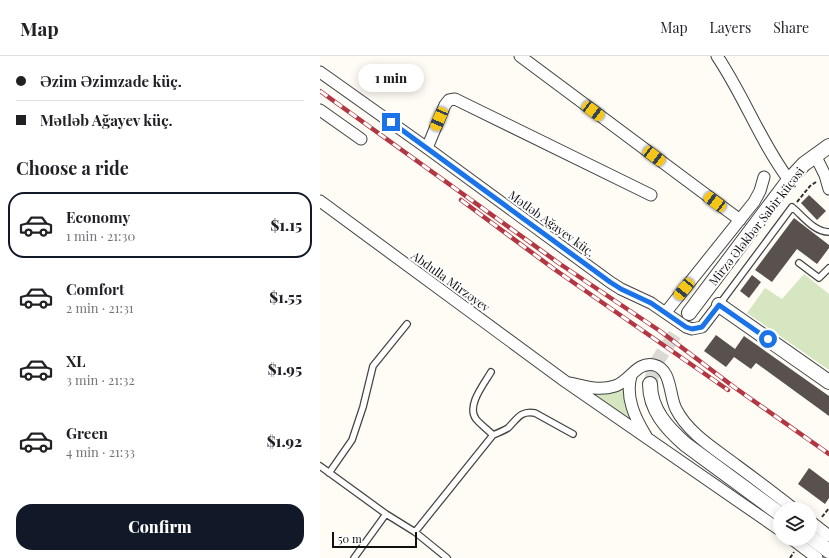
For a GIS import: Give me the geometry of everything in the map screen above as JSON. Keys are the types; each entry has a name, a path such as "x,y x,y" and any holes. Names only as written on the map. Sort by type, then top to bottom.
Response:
{"street":[{"path":"520,56 740,220"},
{"path":"717,56 744,101 767,148 789,180"},
{"name":"Mətləb Ağayev küç.","path":"320,72 427,148 610,282 621,289 651,303 686,327 692,329 702,327 719,305"},
{"path":"427,148 445,105 449,100 455,99 650,195"},
{"path":"321,111 361,139"},
{"name":"Mirzə Ələkbər Sabir küçəsi","path":"689,313 789,180 815,155 829,146"},
{"path":"815,155 825,175 829,189"},
{"path":"666,312 754,202 760,191 764,177"},
{"name":"Abdulla Mirzəyev","path":"320,201 566,382 773,525"},
{"path":"719,305 829,382"},
{"path":"566,382 603,389 616,386 631,376 636,369 645,365 654,365 661,370 668,380 675,408 680,416 694,431 709,445 785,502"},
{"path":"631,376 628,390 633,410 638,423 648,440"},
{"path":"650,384 650,392 655,409 673,433 685,444 773,509"},
{"path":"817,527 829,536"},
{"path":"817,542 829,551"},
{"path":"801,546 817,558"}],"lane":[{"path":"719,305 792,207 816,228 824,232 829,232"},
{"path":"799,263 820,278 829,268"},
{"path":"329,473 352,440 363,407 373,366 407,324"},
{"path":"491,372 475,402 473,412 476,419 493,435"},
{"path":"415,532 493,435 506,429 520,414 529,412 535,413 573,434"},
{"path":"320,466 386,514 415,532 447,558"},
{"path":"354,558 386,514"}],"path":[{"path":"792,207 810,186 825,175"}],"green space":[{"path":"804,274 829,294 829,370 747,313 765,288 782,299"},
{"path":"624,387 627,409 633,424 593,395 605,394"}],"building":[{"path":"809,195 826,211 817,220 801,203"},
{"path":"794,218 829,245 829,248 817,264 797,249 772,282 755,270"},
{"path":"752,275 761,282 749,298 740,291"},
{"path":"716,335 735,349 744,336 829,396 829,416 756,363 751,369 734,357 726,367 704,351"},
{"path":"809,468 829,483 829,498 825,504 798,484"}],"tunnel":[{"path":"650,384 656,363 689,313"}],"railway":[{"path":"320,91 560,264 660,331 734,387 829,454"},
{"path":"461,200 554,269 728,390"}],"route":[{"path":"391,122 610,282 621,289 651,303 686,327 698,329 702,327 719,305 768,339"}]}
